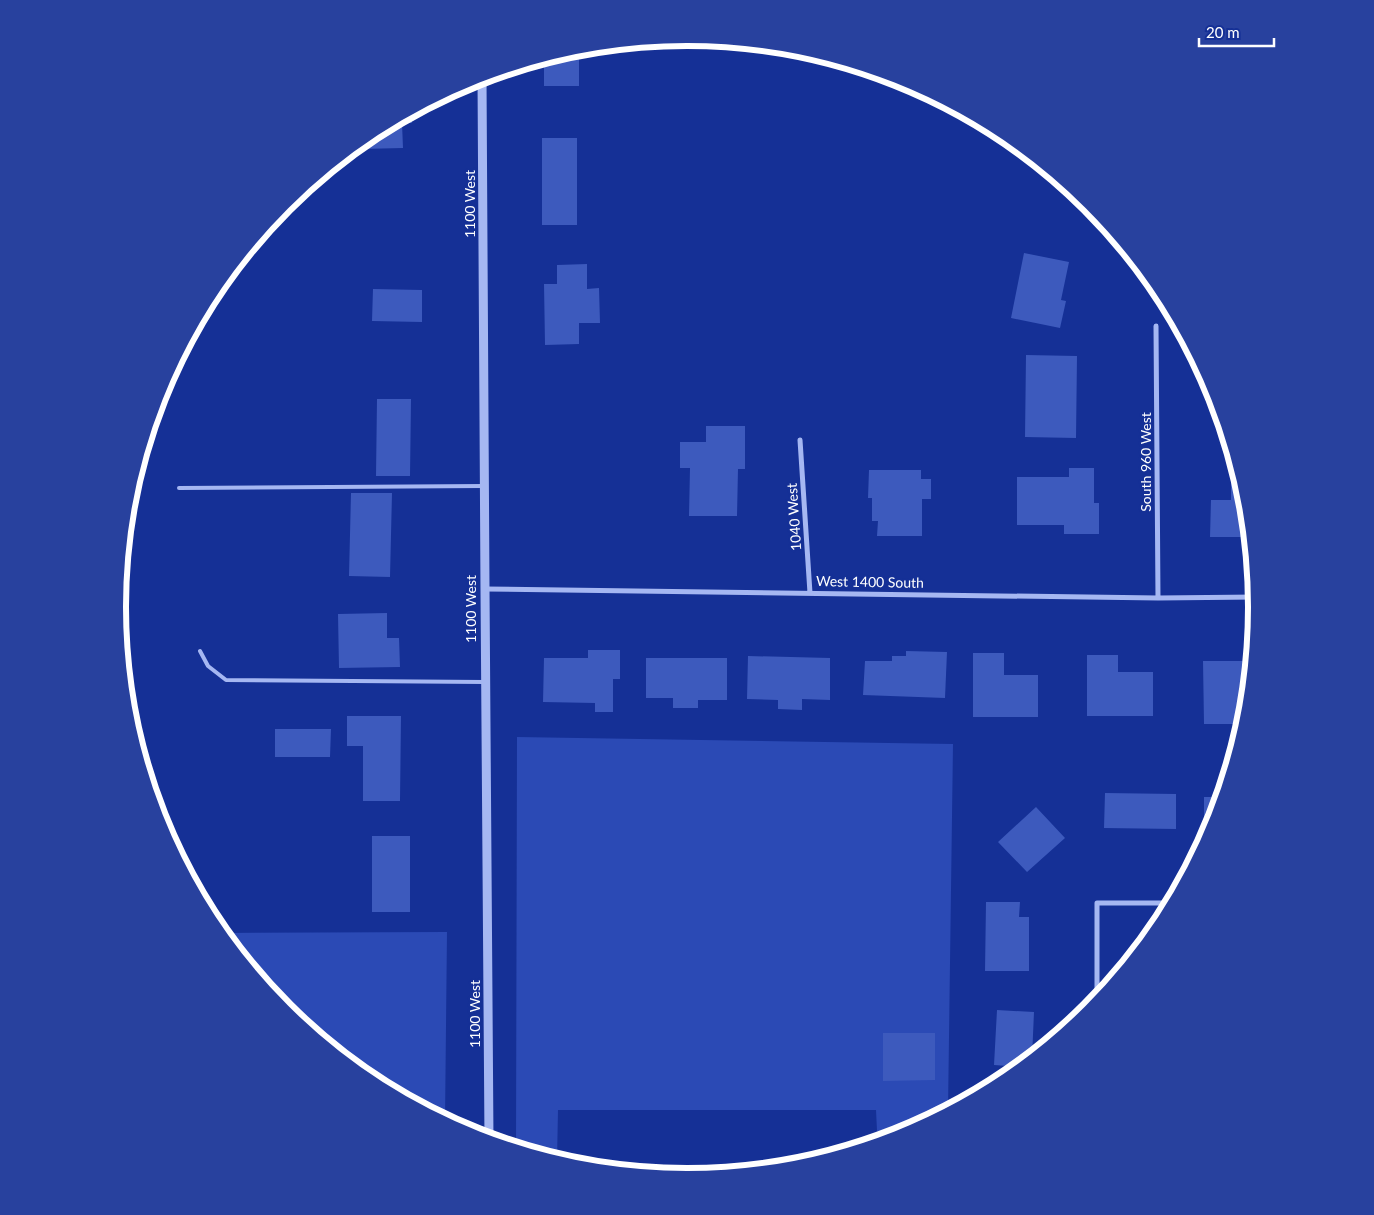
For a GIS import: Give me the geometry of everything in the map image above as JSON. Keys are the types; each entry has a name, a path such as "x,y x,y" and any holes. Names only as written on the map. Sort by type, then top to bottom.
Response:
{"street":[{"name":"1100 West","path":"482,85 489,1132"},
{"name":"South 960 West","path":"1156,326 1158,598"},
{"name":"1040 West","path":"800,440 810,593"},
{"name":"West 1400 South","path":"485,589 1158,598 1248,596"},
{"path":"1097,990 1097,903 1164,903"}],"lane":[{"path":"179,488 484,486"},
{"path":"200,651 208,666 226,680 485,682"}],"shaded area":[{"path":"517,737 953,744 948,1104 889,1131 877,1131 876,1110 558,1110 557,1153 516,1142"},
{"path":"447,932 445,1114 406,1094 345,1053 290,1004 265,978 230,933"}],"building":[{"path":"579,57 579,86 544,86 544,65"},
{"path":"412,118 412,123 403,123"},
{"path":"402,124 403,148 364,149"},
{"path":"542,138 577,138 577,225 542,225"},
{"path":"1024,253 1069,262 1061,300 1066,301 1060,328 1011,318"},
{"path":"587,264 587,289 599,288 600,323 579,323 579,344 545,345 544,284 557,284 557,265"},
{"path":"373,289 422,290 422,322 372,321"},
{"path":"1026,355 1077,356 1076,438 1025,437"},
{"path":"377,399 411,399 410,476 376,476"},
{"path":"706,426 745,426 745,469 738,469 737,516 689,516 690,468 680,468 680,442 706,442"},
{"path":"1069,468 1094,468 1094,503 1099,503 1099,534 1064,534 1064,525 1017,525 1017,477 1069,477"},
{"path":"869,470 921,470 921,479 931,479 931,499 922,499 922,536 877,536 878,521 872,521 872,498 868,498"},
{"path":"1231,471 1242,537 1210,537 1211,500 1231,500"},
{"path":"351,493 392,493 390,577 349,576"},
{"path":"387,613 387,638 399,638 400,667 339,668 338,614"},
{"path":"588,650 620,650 620,679 613,679 613,712 595,712 595,703 543,702 544,658 588,658"},
{"path":"906,651 947,652 945,698 863,695 865,661 892,661 892,656 906,656"},
{"path":"973,653 1004,653 1004,675 1038,675 1038,717 973,717"},
{"path":"1087,655 1118,655 1118,672 1153,672 1153,716 1087,716"},
{"path":"748,656 830,658 830,700 802,699 802,710 778,709 778,700 747,699"},
{"path":"646,658 727,658 727,700 698,700 698,708 673,708 673,698 646,698"},
{"path":"1203,661 1245,661 1235,724 1204,724"},
{"path":"347,716 401,716 400,801 363,801 363,746 347,746"},
{"path":"275,729 331,729 330,757 275,757"},
{"path":"1105,793 1176,794 1176,829 1104,828"},
{"path":"1204,797 1215,797 1206,822 1204,826"},
{"path":"1036,807 1065,838 1027,872 998,842"},
{"path":"372,836 410,836 410,912 372,912"},
{"path":"986,902 1020,902 1019,917 1029,917 1029,971 985,971"},
{"path":"997,1010 1034,1012 1032,1050 1010,1066 994,1065"},
{"path":"883,1033 935,1033 935,1080 883,1081"}]}
